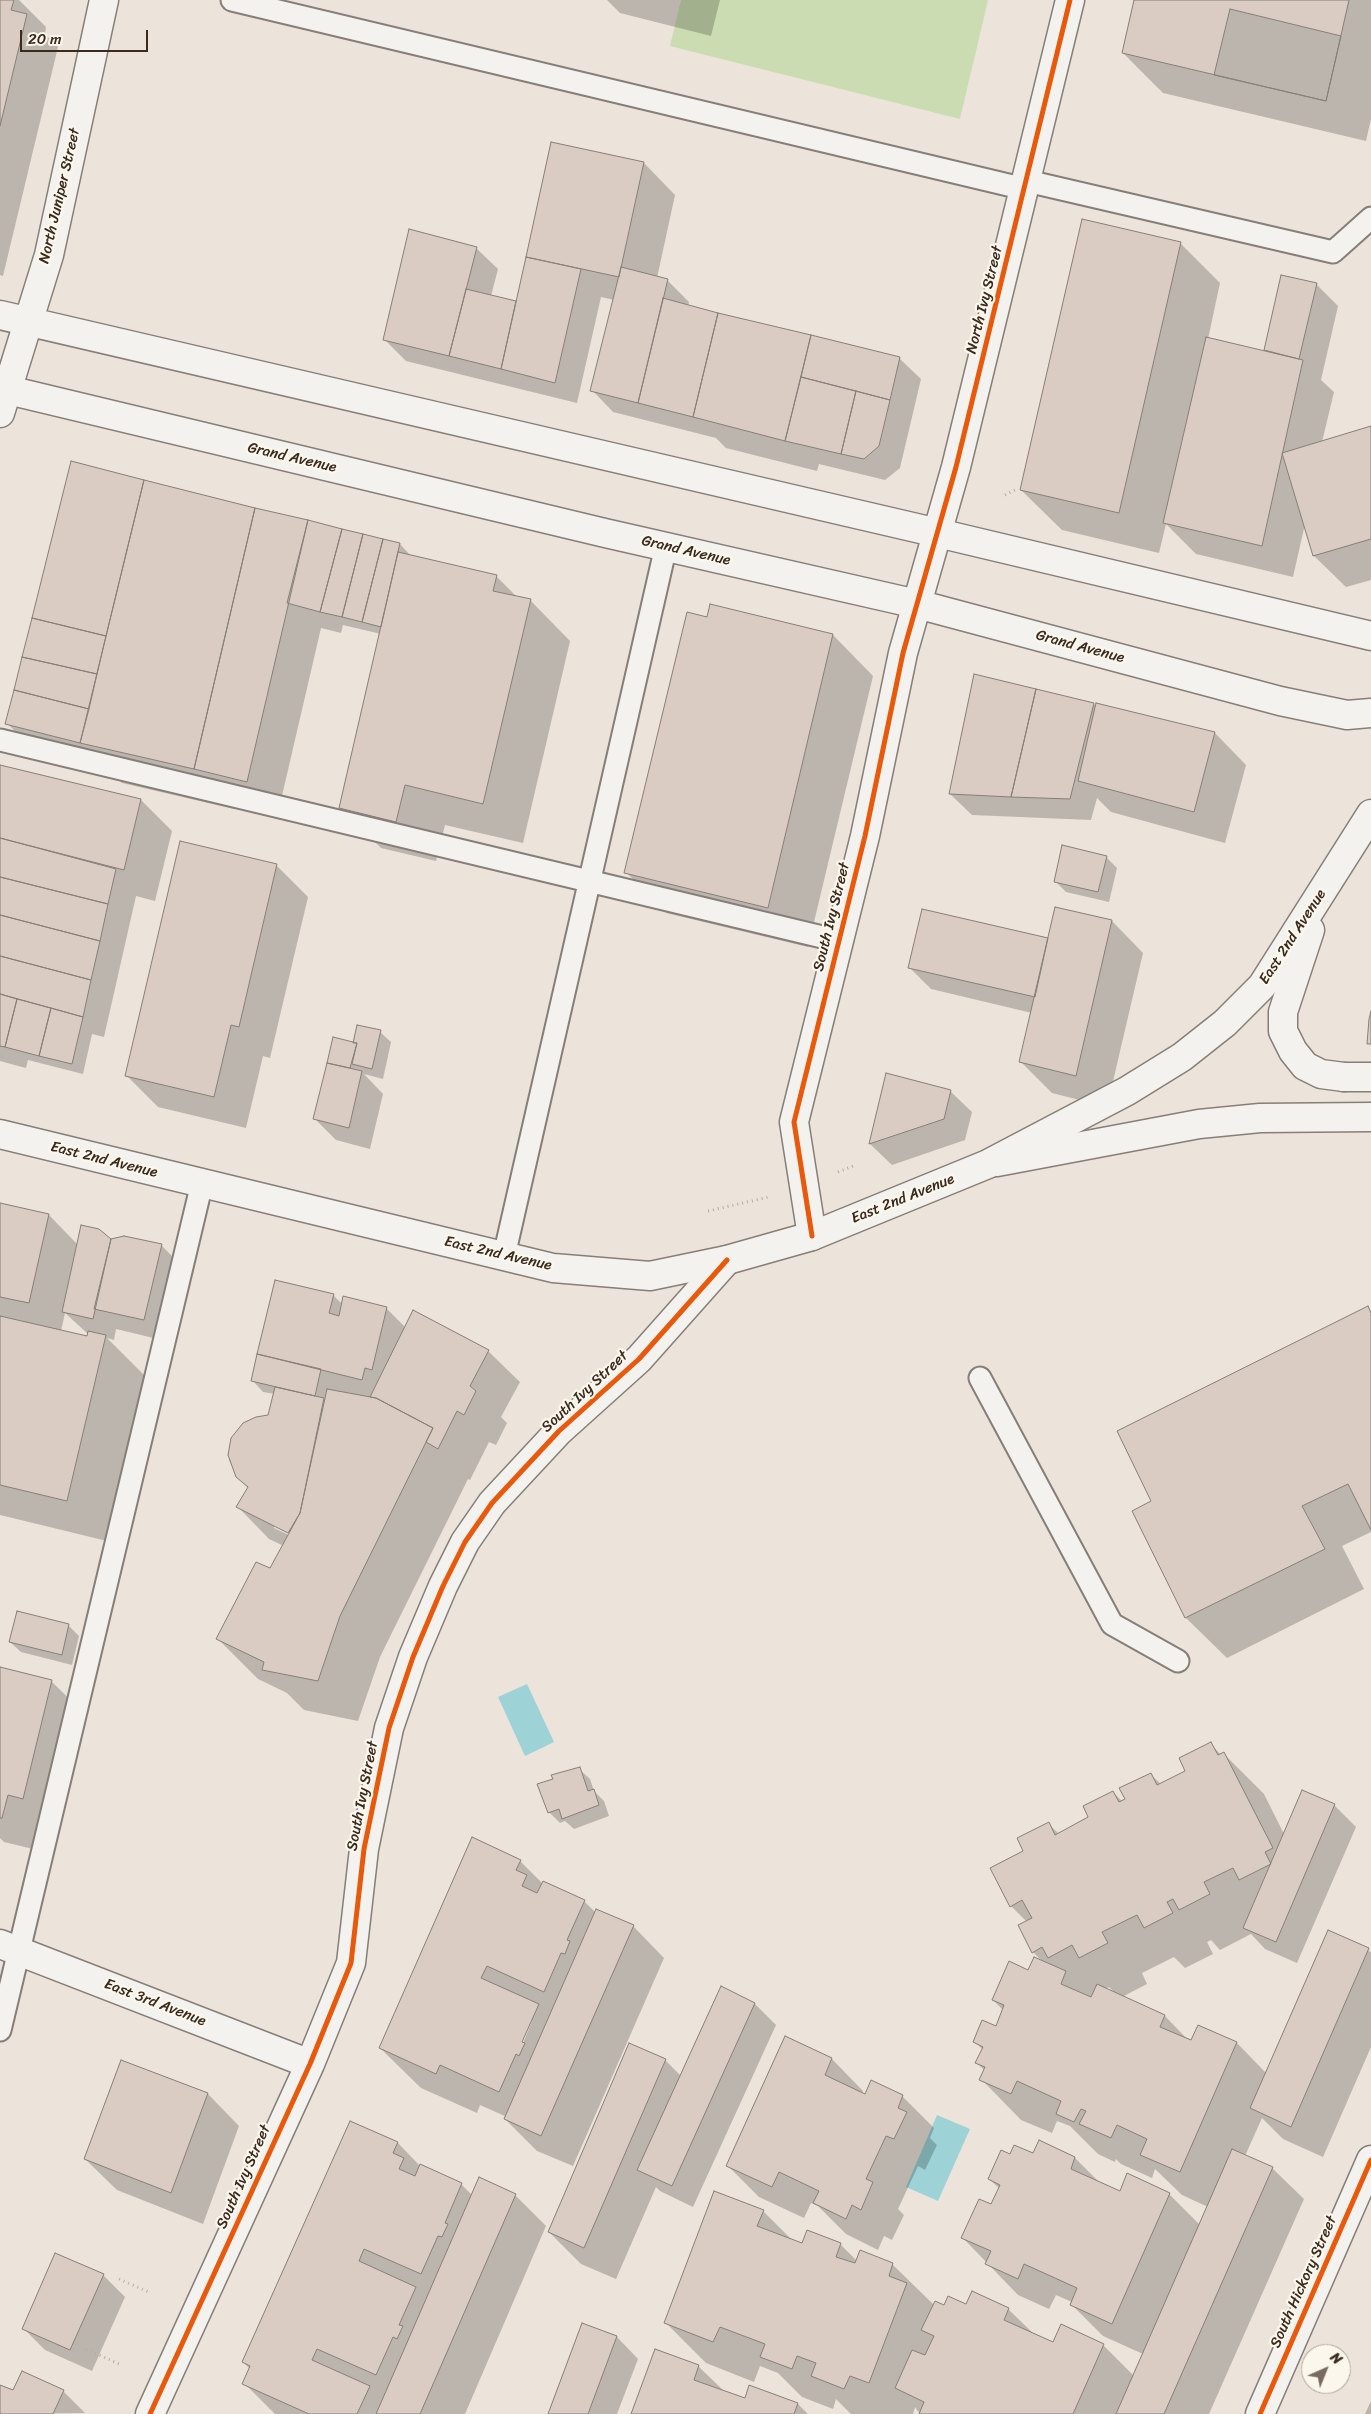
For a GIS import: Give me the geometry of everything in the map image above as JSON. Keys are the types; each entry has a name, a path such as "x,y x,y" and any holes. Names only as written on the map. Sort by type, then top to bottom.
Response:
{"main road":[{"name":"North Juniper Street","path":"2,397 28,322 48,254 104,0"},
{"name":"North Ivy Street","path":"917,604 956,467 1070,0"},
{"path":"0,315 938,533 1371,636"},
{"name":"Grand Avenue","path":"2,397 917,604 1280,701 1347,715 1371,714"},
{"name":"South Ivy Street","path":"812,1236 794,1122 866,836 903,654 917,604"},
{"name":"East 2nd Avenue","path":"0,1134 553,1268 650,1276 728,1260 812,1236 988,1164 1127,1091 1182,1057 1225,1022 1262,986 1371,814"},
{"path":"1321,894 1283,1012 1283,1031 1293,1051 1305,1066 1321,1074 1344,1077 1371,1077"},
{"name":"East 2nd Avenue","path":"988,1164 1199,1124 1260,1118 1371,1117"},
{"name":"South Ivy Street","path":"150,2414 310,2064 350,1962 364,1849 389,1728 413,1657 443,1586 465,1542 492,1503 552,1438 639,1359 728,1260"},
{"name":"East 3rd Avenue","path":"9,1947 310,2064"},
{"name":"South Hickory Street","path":"1260,2414 1371,2160"}],"lane":[{"path":"232,0 1026,185 1333,252 1371,218"},
{"path":"504,1256 666,546"},
{"path":"0,740 839,941"},
{"path":"0,2030 9,1947 202,1183"},
{"path":"980,1378 1112,1624 1178,1661"}],"path":[{"path":"1005,495 1015,490"},
{"path":"119,2279 150,2293"},
{"path":"86,2349 119,2364"}],"green space":[{"path":"681,0 988,0 960,119 670,46"}],"water":[{"path":"527,1684 554,1742 525,1756 498,1697"},
{"path":"937,2115 970,2129 938,2201 906,2187"}],"building":[{"path":"0,0 14,0 11,10 27,14 0,126"},
{"path":"1134,0 1349,0 1326,101 1122,53"},
{"path":"1230,9 1341,36 1326,101 1214,75"},
{"path":"551,142 644,162 619,277 526,257"},
{"path":"1082,219 1181,242 1119,513 1020,490"},
{"path":"409,229 477,247 449,356 383,340"},
{"path":"526,257 581,269 555,383 501,369"},
{"path":"621,267 668,279 638,403 590,391"},
{"path":"1281,275 1317,283 1299,359 1264,350"},
{"path":"466,289 516,301 501,369 449,356"},
{"path":"663,298 718,313 693,417 638,403"},
{"path":"718,313 811,335 785,441 693,417"},
{"path":"811,335 900,357 890,400 801,377"},
{"path":"1206,337 1303,360 1262,546 1163,523"},
{"path":"801,377 856,391 841,454 785,441"},
{"path":"856,391 890,400 879,446 864,459 841,454"},
{"path":"1371,426 1371,539 1313,556 1282,453"},
{"path":"71,461 144,480 106,636 32,618"},
{"path":"144,480 255,508 194,769 80,743"},
{"path":"255,508 308,520 247,782 194,769"},
{"path":"308,520 342,529 320,612 287,603"},
{"path":"342,529 363,534 342,617 320,612"},
{"path":"363,534 383,539 362,622 342,617"},
{"path":"383,539 400,543 381,627 362,622"},
{"path":"398,552 497,575 493,591 531,599 483,804 405,785 396,822 339,808"},
{"path":"710,604 833,634 768,908 624,873 687,612 707,617"},
{"path":"32,618 106,636 97,674 22,657"},
{"path":"22,657 97,674 89,709 14,690"},
{"path":"974,674 1036,689 1011,797 949,794"},
{"path":"1036,689 1094,703 1070,799 1011,797"},
{"path":"14,690 89,709 80,743 5,724"},
{"path":"1096,703 1215,732 1194,812 1078,781"},
{"path":"0,765 141,799 124,870 0,838"},
{"path":"0,838 116,869 108,904 0,877"},
{"path":"180,841 277,864 239,1027 231,1025 214,1097 125,1076"},
{"path":"1062,845 1107,856 1098,892 1054,882"},
{"path":"0,877 108,904 100,941 0,915"},
{"path":"1055,907 1112,920 1076,1076 1019,1062"},
{"path":"922,909 1048,938 1035,997 908,968"},
{"path":"0,915 100,941 91,980 0,956"},
{"path":"0,956 91,980 83,1017 0,994"},
{"path":"0,994 17,999 5,1047 0,1046"},
{"path":"17,999 51,1008 39,1056 5,1047"},
{"path":"51,1008 83,1017 72,1064 39,1056"},
{"path":"1371,1011 1371,1044 1367,1044 1369,1019"},
{"path":"357,1025 381,1030 372,1069 352,1064 357,1043 353,1043"},
{"path":"333,1037 357,1043 350,1068 327,1063"},
{"path":"327,1063 362,1071 349,1128 313,1119"},
{"path":"886,1073 951,1090 944,1119 869,1144"},
{"path":"0,1203 49,1214 29,1303 0,1297"},
{"path":"81,1225 99,1229 111,1239 93,1319 62,1312"},
{"path":"124,1236 162,1244 144,1320 94,1309 111,1239"},
{"path":"275,1280 334,1294 329,1313 339,1316 343,1296 387,1307 372,1370 365,1368 362,1380 257,1354"},
{"path":"1368,1306 1371,1313 1371,1530 1348,1484 1302,1506 1325,1549 1185,1618 1132,1511 1151,1501 1117,1431"},
{"path":"413,1310 489,1350 470,1386 476,1391 464,1415 457,1411 438,1449 426,1442 433,1428 376,1398 370,1397"},
{"path":"0,1316 87,1336 88,1331 106,1335 67,1501 0,1485"},
{"path":"257,1354 321,1369 315,1396 251,1381"},
{"path":"275,1387 324,1398 300,1513 288,1533 236,1507 248,1487 236,1477 228,1455 231,1438 243,1423 256,1417 268,1415"},
{"path":"327,1389 376,1398 433,1428 340,1616 318,1681 262,1670 264,1662 216,1639 256,1562 270,1568 300,1513"},
{"path":"17,1611 69,1624 62,1655 9,1642"},
{"path":"0,1667 52,1680 23,1799 8,1795 2,1818 0,1818"},
{"path":"1211,1742 1218,1755 1224,1752 1273,1848 1265,1852 1271,1864 1239,1880 1233,1868 1204,1882 1210,1894 1179,1910 1173,1899 1167,1902 1173,1913 1144,1928 1137,1915 1102,1932 1108,1943 1079,1958 1072,1945 1048,1958 1042,1947 1032,1953 1018,1925 1032,1918 1022,1900 1010,1907 990,1868 1023,1851 1017,1838 1049,1822 1055,1835 1088,1817 1083,1806 1113,1791 1119,1802 1125,1799 1119,1788 1151,1773 1157,1785 1185,1771 1179,1758"},
{"path":"580,1767 588,1791 594,1789 599,1805 562,1819 559,1809 548,1813 537,1784 553,1779 551,1775"},
{"path":"1302,1790 1335,1804 1276,1942 1243,1928"},
{"path":"472,1837 521,1860 516,1870 527,1875 522,1886 537,1893 543,1881 585,1900 567,1940 570,1941 565,1954 561,1953 544,1992 487,1966 481,1978 539,2004 522,2042 525,2043 519,2056 516,2054 499,2092 440,2065 436,2074 379,2048"},
{"path":"596,1909 634,1925 541,2136 504,2119"},
{"path":"1328,1930 1369,1948 1291,2127 1250,2108"},
{"path":"1034,1957 1066,1971 1061,1984 1091,1997 1097,1984 1165,2015 1160,2027 1191,2040 1198,2025 1237,2042 1180,2172 1140,2155 1147,2139 1117,2125 1111,2138 1079,2124 1086,2111 1081,2109 1074,2122 1056,2114 1061,2101 1017,2081 1011,2094 979,2080 985,2067 975,2063 983,2047 973,2042 982,2020 996,2026 1004,2005 992,2000 1009,1961 1028,1970"},
{"path":"721,1986 755,2003 672,2186 637,2170"},
{"path":"785,2036 832,2058 825,2075 865,2094 871,2080 903,2095 898,2108 907,2112 894,2139 886,2136 866,2179 873,2182 861,2210 852,2205 846,2219 813,2203 819,2191 779,2172 772,2187 726,2166"},
{"path":"629,2043 666,2059 584,2248 548,2232"},
{"path":"121,2060 208,2093 171,2193 84,2159"},
{"path":"350,2121 398,2142 393,2153 404,2158 399,2169 415,2176 420,2164 462,2183 445,2223 448,2224 442,2237 438,2236 421,2274 364,2249 359,2261 416,2287 399,2325 403,2326 397,2339 393,2337 376,2375 317,2349 312,2360 370,2386 357,2414 309,2414 242,2384 250,2366 242,2362"},
{"path":"1039,2140 1075,2157 1071,2169 1120,2191 1127,2173 1170,2193 1112,2324 1070,2305 1077,2288 1024,2264 1018,2279 985,2264 991,2251 961,2238 979,2199 991,2204 1000,2185 988,2179 1001,2150 1010,2154 1014,2145 1033,2153"},
{"path":"1232,2149 1273,2167 1164,2414 1116,2414"},
{"path":"479,2177 516,2194 420,2414 376,2414"},
{"path":"714,2191 764,2210 757,2226 802,2243 807,2230 841,2243 836,2257 855,2263 860,2250 893,2263 889,2276 907,2283 869,2383 850,2376 844,2389 811,2376 816,2363 797,2356 792,2369 760,2357 765,2344 720,2327 713,2342 664,2323"},
{"path":"55,2253 104,2274 70,2350 22,2329"},
{"path":"972,2291 1009,2308 1004,2320 1053,2342 1061,2324 1104,2344 1073,2414 919,2414 924,2402 895,2388 912,2350 925,2355 934,2336 921,2330 935,2301 944,2305 948,2296 966,2304"},
{"path":"582,2323 617,2336 588,2414 548,2414"},
{"path":"655,2349 699,2365 694,2380 745,2398 749,2385 798,2403 794,2414 631,2414"},
{"path":"22,2371 64,2390 53,2414 0,2414 0,2385 13,2390"}],"cycle path":[{"path":"812,1236 794,1122 865,836 903,653 956,467 1070,0"},
{"path":"150,2414 310,2064 351,1963 364,1849 389,1728 413,1657 443,1586 465,1542 492,1503 559,1431 639,1359 727,1260"},
{"path":"1260,2414 1371,2160"}]}
